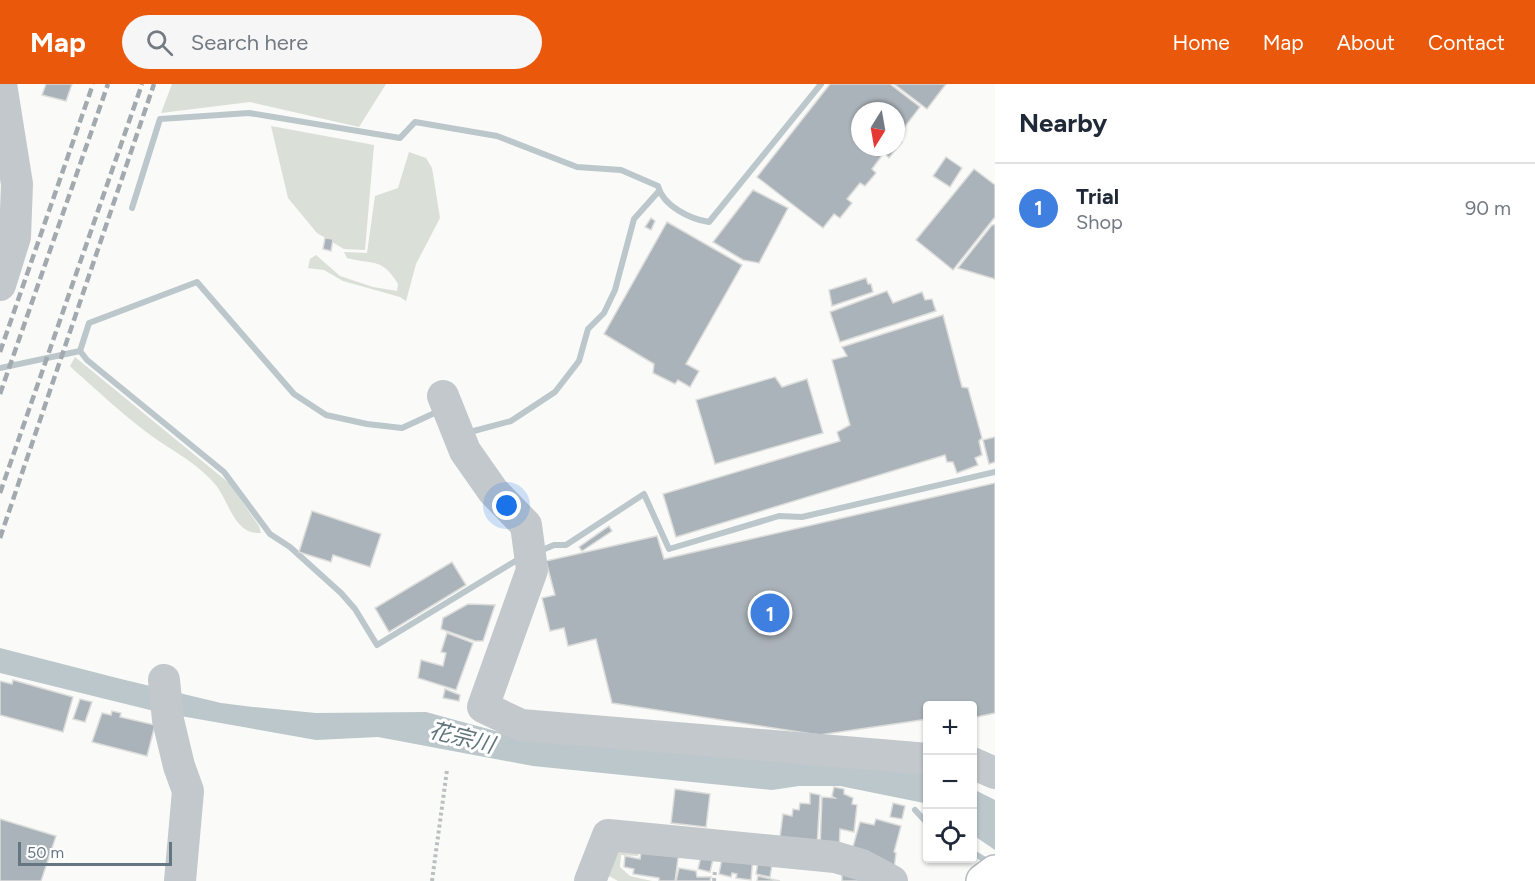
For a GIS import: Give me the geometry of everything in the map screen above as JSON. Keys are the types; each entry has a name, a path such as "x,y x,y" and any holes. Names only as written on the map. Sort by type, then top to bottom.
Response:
{"main road":[{"path":"983,881 995,872"}],"street":[{"path":"0,282 15,237 8,226 17,184 2,84"},
{"path":"443,396 465,451 493,491 526,525 532,570 483,707 521,724 923,759"},
{"path":"164,680 168,720 179,766 188,791 180,881"},
{"path":"977,765 995,773"},
{"path":"590,881 608,835 835,857 862,865 892,881"}],"path":[{"path":"432,881 447,770"}],"shaded area":[{"path":"172,84 386,84 359,127 250,102 161,113"},
{"path":"271,126 374,145 365,250 344,249 317,233 288,198"},
{"path":"409,152 426,158 432,168 440,218 416,264 406,301 400,297 343,281 324,270 308,268 310,259 316,255 340,276 373,287 397,291 398,284 382,266 347,258 344,252 367,253 375,196 398,188"},
{"path":"75,357 229,483 259,526 261,533 252,532 238,522 214,483 198,468 136,424 75,371 70,366"},
{"path":"611,840 640,844 638,856 621,855 620,867 630,876 652,881 618,881 600,871"}],"water":[{"name":"花宗川","path":"0,648 221,703 316,713 426,712 525,739 923,768 923,803 840,786 799,786 772,790 533,766 378,737 316,740 158,712 0,673"},
{"path":"977,791 995,800 995,850 977,838"}],"building":[{"path":"46,84 72,84 66,101 42,95"},
{"path":"830,84 890,84 920,107 905,127 905,102 851,102 851,156 882,156 872,169 876,173 865,186 860,183 847,199 852,203 840,218 834,214 823,228 757,177"},
{"path":"894,84 946,84 927,109"},
{"path":"946,157 962,168 950,187 933,176"},
{"path":"974,169 995,185 995,217 953,270 916,240"},
{"path":"753,190 788,208 759,263 743,260 713,242"},
{"path":"651,218 655,221 651,230 645,227"},
{"path":"667,222 742,265 686,364 699,371 690,387 678,380 675,384 653,373 654,364 604,334"},
{"path":"992,225 995,225 995,279 958,268"},
{"path":"325,238 333,239 331,251 323,249"},
{"path":"866,278 873,292 832,306 829,290"},
{"path":"887,291 893,303 922,292 925,300 932,299 936,311 840,342 830,312"},
{"path":"943,315 962,387 968,388 982,438 979,441 982,455 975,458 978,465 957,473 953,462 947,462 945,455 676,537 663,494 840,441 837,432 850,425 832,360 847,356 842,347"},
{"path":"775,377 782,387 807,379 823,433 715,464 696,400"},
{"path":"995,437 995,462 989,464 983,440"},
{"path":"995,483 995,713 977,717 977,701 923,701 923,720 819,735 612,703 596,639 568,646 564,628 550,631 542,598 555,595 546,561 657,536 664,559"},
{"path":"312,511 381,534 370,567 333,555 331,562 299,552"},
{"path":"609,526 612,531 582,551 579,547"},
{"path":"452,562 466,585 389,632 375,608"},
{"path":"468,604 495,605 483,641 475,641 441,629 443,618"},
{"path":"447,633 473,643 456,690 418,678 421,660 443,666 446,653 441,652"},
{"path":"13,680 73,697 63,732 0,715 0,681 12,684"},
{"path":"445,689 460,695 459,701 443,698"},
{"path":"80,699 92,702 85,722 73,719"},
{"path":"112,711 121,713 120,717 155,725 147,756 92,742 102,713 111,715"},
{"path":"834,787 844,789 844,794 853,798 852,804 857,805 854,832 840,829 839,851 820,849 822,797 835,798 832,796"},
{"path":"675,789 710,794 706,827 671,823"},
{"path":"810,793 820,795 817,846 779,844 783,814 792,816 793,809 799,810 800,803 810,804"},
{"path":"893,803 905,806 902,819 890,817"},
{"path":"0,819 56,836 41,881 0,881"},
{"path":"876,819 901,826 894,852 896,853 894,869 852,850 860,822 874,825"},
{"path":"642,846 679,851 675,881 659,881 659,878 633,874 634,869 624,867 625,856 640,859"},
{"path":"702,852 714,855 710,872 698,869"},
{"path":"723,853 753,857 751,880 736,878 737,874 732,873 731,877 719,874"},
{"path":"759,856 773,859 770,877 756,874"},
{"path":"679,868 696,871 697,877 711,877 710,881 676,881"},
{"path":"842,872 865,881 842,881"},
{"path":"758,876 780,881 757,881"}],"waterway":[{"path":"132,208 160,119 249,113 400,138 415,122 497,136 577,167 621,170 658,186 665,200 678,210 709,222 821,84"},
{"path":"470,432 511,421 555,392 579,361 588,329 604,313 615,290 634,219 659,191"},
{"path":"80,351 89,323 197,282 294,394 326,415 367,424 402,428 439,411"},
{"path":"80,351 87,360 224,472 270,534 290,547 341,593 355,609 377,645 522,557"},
{"path":"0,368 80,351"},
{"path":"540,551 554,545 566,545 644,494 669,549 779,516 802,517 995,472"},
{"path":"915,810 923,819"},
{"path":"977,855 990,863"}],"railway":[{"path":"0,352 93,84"},
{"path":"0,394 108,84"},
{"path":"0,493 142,84"},
{"path":"0,538 154,84"}],"place":[{"name":"Trial","path":"770,613"}]}
